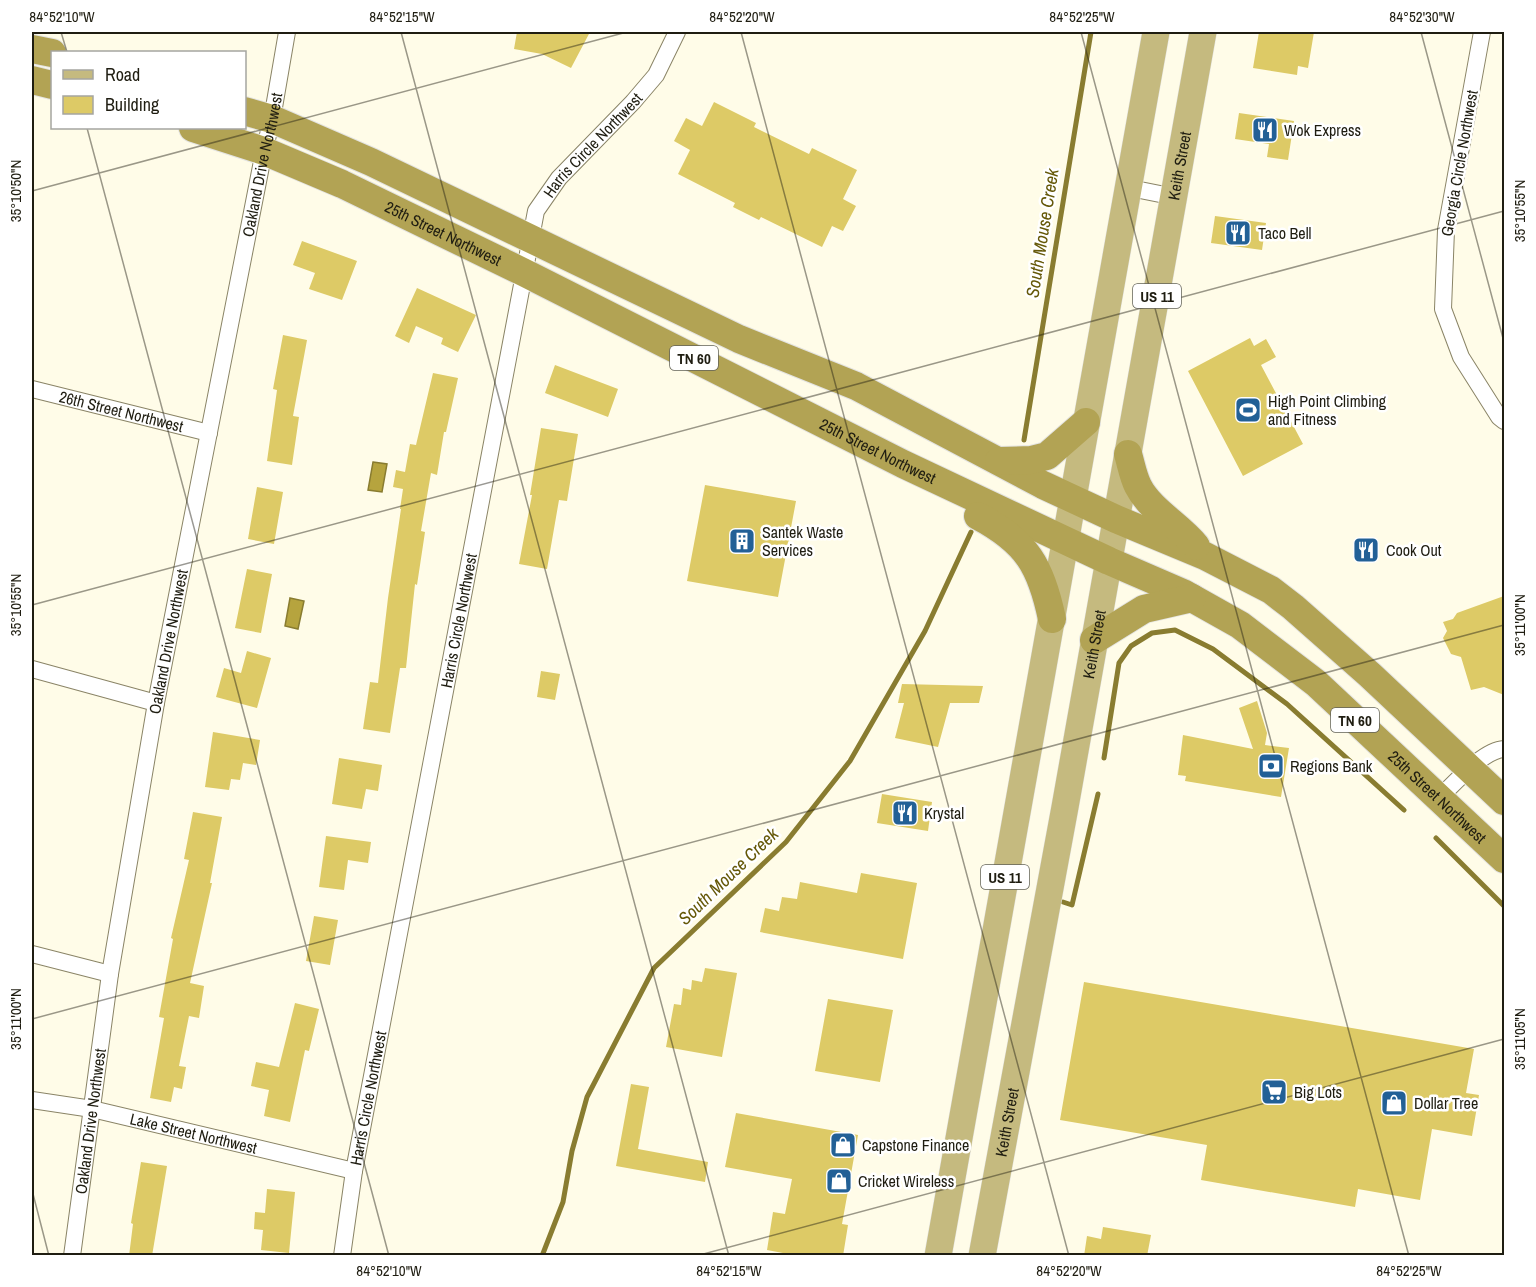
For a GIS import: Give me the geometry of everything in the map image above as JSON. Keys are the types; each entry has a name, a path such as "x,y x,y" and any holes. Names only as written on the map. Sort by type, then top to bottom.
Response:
{"highway":[{"path":"32,49 51,53"},
{"path":"32,80 51,85"},
{"name":"25th Street Northwest","path":"246,112 272,119 371,162 739,339 856,386 1073,499 1205,556 1271,590 1293,607 1471,768 1504,801"},
{"name":"25th Street Northwest","path":"196,129 264,151 342,184 523,272 903,464 1192,598 1240,625 1316,683 1504,859"},
{"path":"999,460 1032,460 1047,456 1086,422"},
{"path":"1128,454 1137,485 1150,502 1187,535 1205,556"},
{"path":"903,464 955,503 1008,533 1038,569 1052,619"},
{"path":"1094,640 1144,609 1192,598"}],"main road":[{"name":"US 11","path":"938,1256 1156,32"},
{"name":"Keith Street","path":"982,1256 1064,817 1203,32"}],"street":[{"name":"Oakland Drive Northwest","path":"72,1256 110,974 156,703 272,119 287,32"},
{"name":"Harris Circle Northwest","path":"342,1256 354,1171 536,211 559,178 656,75 677,32"},
{"name":"Georgia Circle Northwest","path":"1482,32 1446,230 1443,309 1461,357 1499,417 1504,421"},
{"path":"1130,188 1175,196"},
{"name":"26th Street Northwest","path":"32,390 209,433"},
{"path":"32,669 156,703"},
{"path":"1439,798 1471,768 1497,749 1504,748"},
{"path":"32,954 110,974"},
{"name":"Lake Street Northwest","path":"32,1100 92,1109 354,1171"}],"shaded area":[{"path":"373,462 387,464 382,492 368,490"},
{"path":"290,598 304,601 298,629 285,626"}],"building":[{"path":"517,32 590,32 571,68 542,54 514,49"},
{"path":"1259,32 1314,32 1308,68 1298,66 1297,75 1253,68"},
{"path":"714,102 756,123 754,127 809,154 812,148 857,170 843,199 856,206 843,231 832,226 822,247 761,217 759,220 733,207 735,203 678,174 690,150 674,141 686,118 702,126"},
{"name":"Wok Express","path":"1239,113 1294,121 1288,160 1267,157 1269,144 1235,139"},
{"name":"Taco Bell","path":"1215,216 1266,223 1262,250 1211,243"},
{"path":"302,241 357,261 342,300 309,289 315,273 293,265"},
{"path":"417,288 476,315 458,352 441,344 443,338 416,326 409,343 395,336"},
{"path":"283,335 307,340 293,416 299,417 292,465 267,461 277,390 273,389"},
{"path":"1250,338 1254,346 1266,339 1276,357 1261,365 1303,444 1243,476 1188,371"},
{"path":"555,365 618,389 608,417 545,393"},
{"path":"433,373 458,378 446,432 444,432 437,475 431,473 421,531 425,532 417,585 415,584 406,668 400,668 390,733 363,729 370,682 378,683 401,509 403,489 393,487 396,470 405,472 410,444 416,445"},
{"path":"541,428 578,434 567,501 559,500 547,569 519,564 532,495 530,495"},
{"name":"Santek Waste Services","path":"705,485 796,501 778,597 687,581"},
{"path":"257,487 283,492 274,544 248,539"},
{"path":"247,569 272,574 261,633 235,628"},
{"path":"1504,596 1504,695 1484,687 1471,690 1461,657 1451,654 1443,638 1447,631 1443,622 1453,619 1457,613"},
{"path":"247,651 271,658 257,708 216,697 224,668 241,673"},
{"path":"541,671 560,674 555,700 537,697"},
{"path":"902,684 983,686 979,703 950,703 938,747 895,738 904,703 898,703"},
{"path":"1257,701 1267,733 1265,745 1289,748 1281,797 1185,781 1186,776 1178,775 1183,735 1253,749 1239,708"},
{"path":"213,732 260,740 256,765 243,763 240,780 231,779 229,790 205,787"},
{"path":"339,758 382,765 378,791 366,789 362,809 332,804"},
{"name":"Krystal","path":"882,794 932,802 928,831 877,823"},
{"path":"193,812 222,817 210,883 212,883 190,983 204,986 199,1018 189,1016 179,1066 186,1067 182,1089 174,1087 171,1102 150,1098 164,1018 159,1017 173,939 171,938 189,860 184,859"},
{"path":"326,836 371,842 368,863 348,860 344,890 319,887"},
{"path":"861,873 917,883 903,959 760,932 765,908 779,911 782,897 797,899 800,882 857,893"},
{"path":"314,916 338,920 330,965 306,961"},
{"path":"705,968 737,973 722,1057 666,1047 674,1004 681,1005 683,988 691,990 692,980 702,982"},
{"path":"1084,982 1474,1049 1466,1093 1479,1095 1472,1136 1432,1129 1420,1200 1358,1189 1355,1207 1201,1180 1207,1145 1060,1120"},
{"path":"828,999 893,1010 880,1082 815,1071"},
{"path":"295,1003 319,1009 309,1051 305,1050 290,1122 264,1116 269,1090 251,1086 256,1062 279,1067"},
{"path":"631,1084 649,1087 638,1149 708,1162 705,1182 616,1166"},
{"path":"736,1113 858,1135 842,1224 848,1225 843,1256 799,1256 767,1250 773,1212 785,1214 792,1179 725,1167"},
{"path":"141,1162 167,1166 152,1256 129,1256 133,1224 131,1223"},
{"path":"267,1189 295,1192 289,1253 261,1250 263,1230 254,1229 255,1212 265,1213"},
{"path":"1103,1227 1151,1235 1147,1256 1084,1256 1087,1236 1101,1239"}],"waterway":[{"name":"South Mouse Creek","path":"1024,440 1091,32"},
{"name":"South Mouse Creek","path":"542,1256 563,1202 572,1151 587,1097 654,968 786,842 850,761 925,631 971,532"},
{"path":"1104,758 1119,663 1131,646 1152,633 1175,630 1213,649 1287,704 1404,810"},
{"path":"1063,902 1072,905 1098,794"},
{"path":"1436,838 1504,906"}],"place":[{"name":"Wok Express","path":"1265,130"},
{"name":"Taco Bell","path":"1238,233"},
{"name":"High Point Climbing and Fitness","path":"1248,410"},
{"name":"Santek Waste Services","path":"742,541"},
{"name":"Cook Out","path":"1366,550"},
{"name":"Regions Bank","path":"1271,766"},
{"name":"Krystal","path":"905,813"},
{"name":"Big Lots","path":"1274,1092"},
{"name":"Dollar Tree","path":"1394,1103"},
{"name":"Capstone Finance","path":"843,1145"},
{"name":"Cricket Wireless","path":"839,1181"}]}
